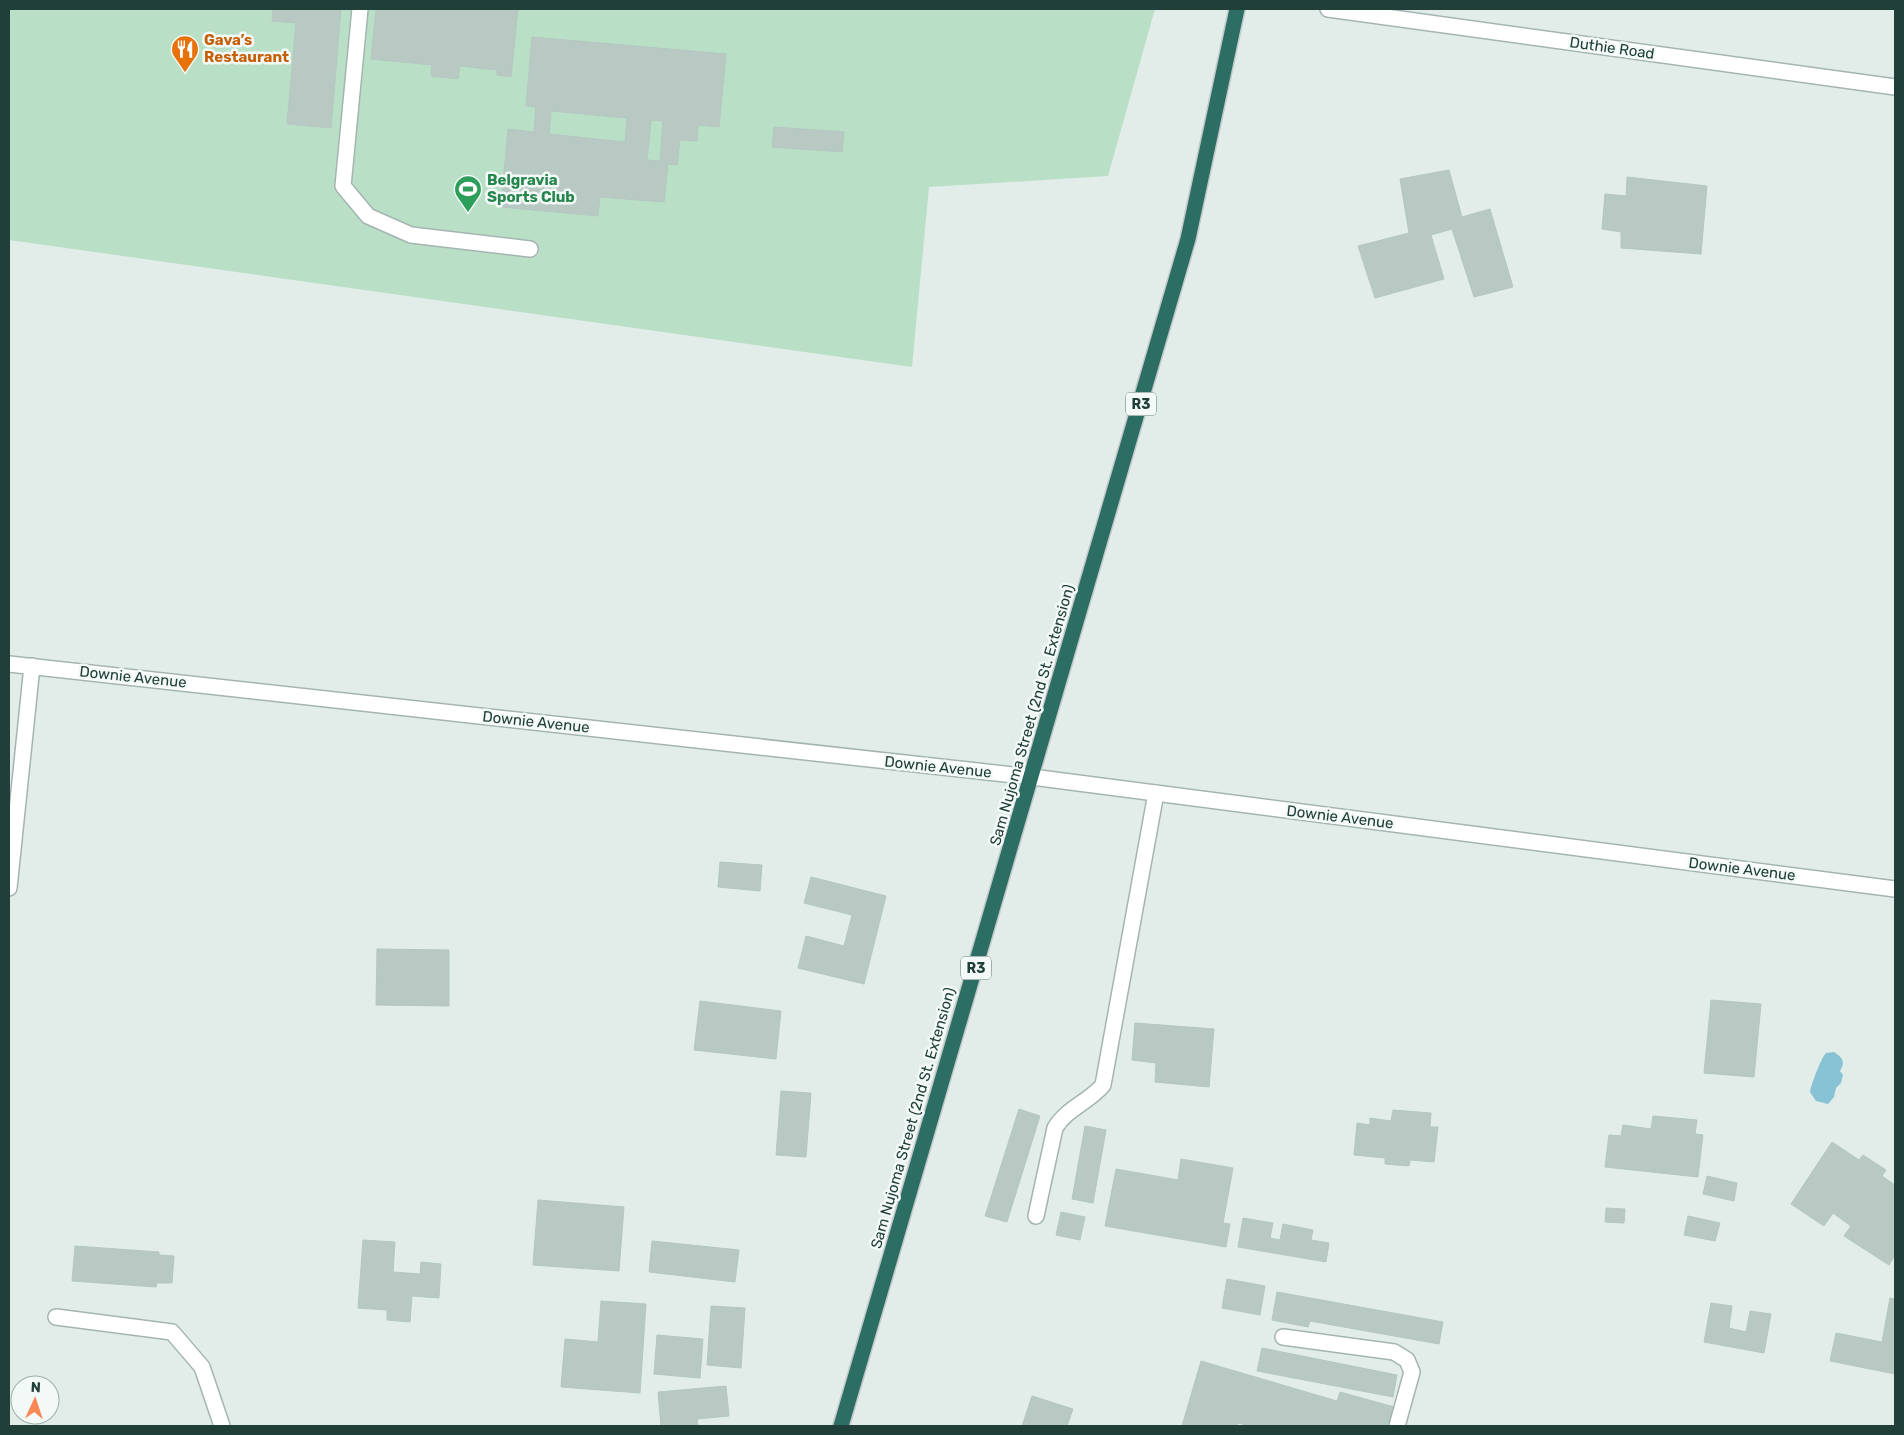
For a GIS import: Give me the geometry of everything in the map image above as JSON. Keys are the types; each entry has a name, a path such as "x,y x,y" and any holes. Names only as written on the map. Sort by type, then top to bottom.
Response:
{"highway":[{"name":"Sam Nujoma Street (2nd St. Extension)","path":"841,1426 1188,240 1237,9"}],"street":[{"path":"360,9 343,186 368,216 411,235 530,249"},
{"name":"Duthie Road","path":"1328,9 1895,87"},
{"name":"Downie Avenue","path":"9,664 1032,777 1895,889"},
{"path":"9,888 32,666"},
{"path":"1036,1216 1055,1128 1062,1116 1096,1093 1103,1085 1156,792"},
{"path":"56,1316 172,1332 202,1367 222,1426"},
{"path":"1283,1337 1394,1352 1407,1360 1412,1372 1397,1426"}],"green space":[{"name":"Belgravia Sports Club","path":"9,9 1155,9 1108,176 929,187 912,367 9,240"}],"water":[{"path":"1834,1052 1842,1060 1843,1065 1840,1071 1843,1075 1841,1083 1836,1088 1834,1097 1828,1104 1816,1101 1810,1092 1816,1072 1824,1056 1826,1053"}],"building":[{"path":"273,9 341,9 331,128 287,124 296,23 272,21"},
{"path":"376,9 518,9 511,77 497,75 497,70 460,66 458,79 431,76 432,65 371,59"},
{"path":"532,37 726,54 719,127 698,125 697,141 680,140 677,165 668,164 664,202 600,197 598,216 501,207 508,129 534,132 536,107 526,106","holes":["551,111 627,118 625,142 549,134","651,120 663,121 660,161 647,160"]},
{"path":"774,127 844,132 842,152 772,147"},
{"path":"1449,170 1462,217 1490,209 1513,287 1474,297 1452,229 1431,235 1444,279 1375,298 1358,246 1409,233 1400,179"},
{"path":"1627,177 1707,186 1701,254 1621,248 1621,232 1602,229 1605,194 1626,196"},
{"path":"720,862 762,865 760,891 718,887"},
{"path":"811,877 886,896 864,984 798,968 806,936 844,946 852,915 804,903"},
{"path":"377,949 449,950 449,1006 376,1005"},
{"path":"1711,1000 1761,1004 1754,1077 1704,1073"},
{"path":"700,1001 781,1011 776,1059 694,1050"},
{"path":"1135,1023 1214,1029 1209,1087 1155,1082 1156,1063 1132,1060"},
{"path":"781,1091 811,1093 806,1157 776,1155"},
{"path":"1019,1109 1040,1116 1007,1222 985,1216"},
{"path":"1393,1110 1431,1113 1430,1127 1438,1127 1434,1162 1410,1160 1409,1166 1385,1164 1385,1158 1354,1155 1357,1123 1370,1125 1370,1118 1391,1121"},
{"path":"1653,1116 1697,1120 1695,1134 1703,1135 1698,1177 1605,1167 1609,1135 1621,1136 1623,1125 1651,1129"},
{"path":"1085,1126 1106,1130 1093,1203 1072,1199"},
{"path":"1832,1142 1859,1160 1863,1155 1886,1170 1882,1176 1895,1185 1895,1255 1889,1265 1844,1236 1851,1226 1833,1213 1824,1226 1791,1204"},
{"path":"1181,1159 1233,1168 1223,1223 1230,1224 1226,1247 1105,1226 1116,1169 1178,1180"},
{"path":"1707,1176 1737,1183 1734,1201 1703,1194"},
{"path":"538,1200 624,1207 619,1271 533,1265"},
{"path":"1606,1208 1625,1209 1624,1223 1605,1222"},
{"path":"1061,1212 1085,1217 1080,1240 1056,1235"},
{"path":"1688,1216 1720,1223 1715,1241 1684,1235"},
{"path":"1243,1218 1273,1223 1270,1238 1280,1240 1283,1224 1313,1230 1311,1240 1329,1243 1326,1262 1238,1247"},
{"path":"363,1240 395,1242 393,1272 420,1274 421,1262 441,1264 439,1298 412,1296 410,1322 387,1320 387,1310 358,1308"},
{"path":"652,1241 739,1250 735,1282 649,1272"},
{"path":"75,1246 159,1252 159,1255 174,1256 172,1283 157,1283 156,1287 72,1281"},
{"path":"1227,1279 1265,1286 1260,1315 1222,1308"},
{"path":"1277,1292 1443,1322 1439,1344 1310,1321 1308,1327 1272,1320"},
{"path":"1890,1298 1895,1299 1895,1374 1830,1361 1836,1333 1882,1342"},
{"path":"601,1301 646,1304 640,1393 561,1387 565,1339 598,1342"},
{"path":"1711,1303 1732,1306 1729,1328 1746,1332 1750,1311 1771,1314 1764,1353 1704,1342"},
{"path":"711,1306 745,1308 741,1368 707,1365"},
{"path":"657,1335 703,1339 700,1378 654,1374"},
{"path":"1262,1348 1397,1375 1393,1397 1257,1371"},
{"path":"1201,1361 1337,1401 1340,1392 1394,1407 1388,1426 1250,1426 1238,1423 1237,1426 1182,1426"},
{"path":"726,1386 729,1416 697,1419 698,1426 661,1426 658,1392"},
{"path":"1032,1396 1073,1409 1067,1426 1022,1426"}],"place":[{"name":"Gava’s Restaurant","path":"185,73"},
{"name":"Belgravia Sports Club","path":"468,213"}]}
